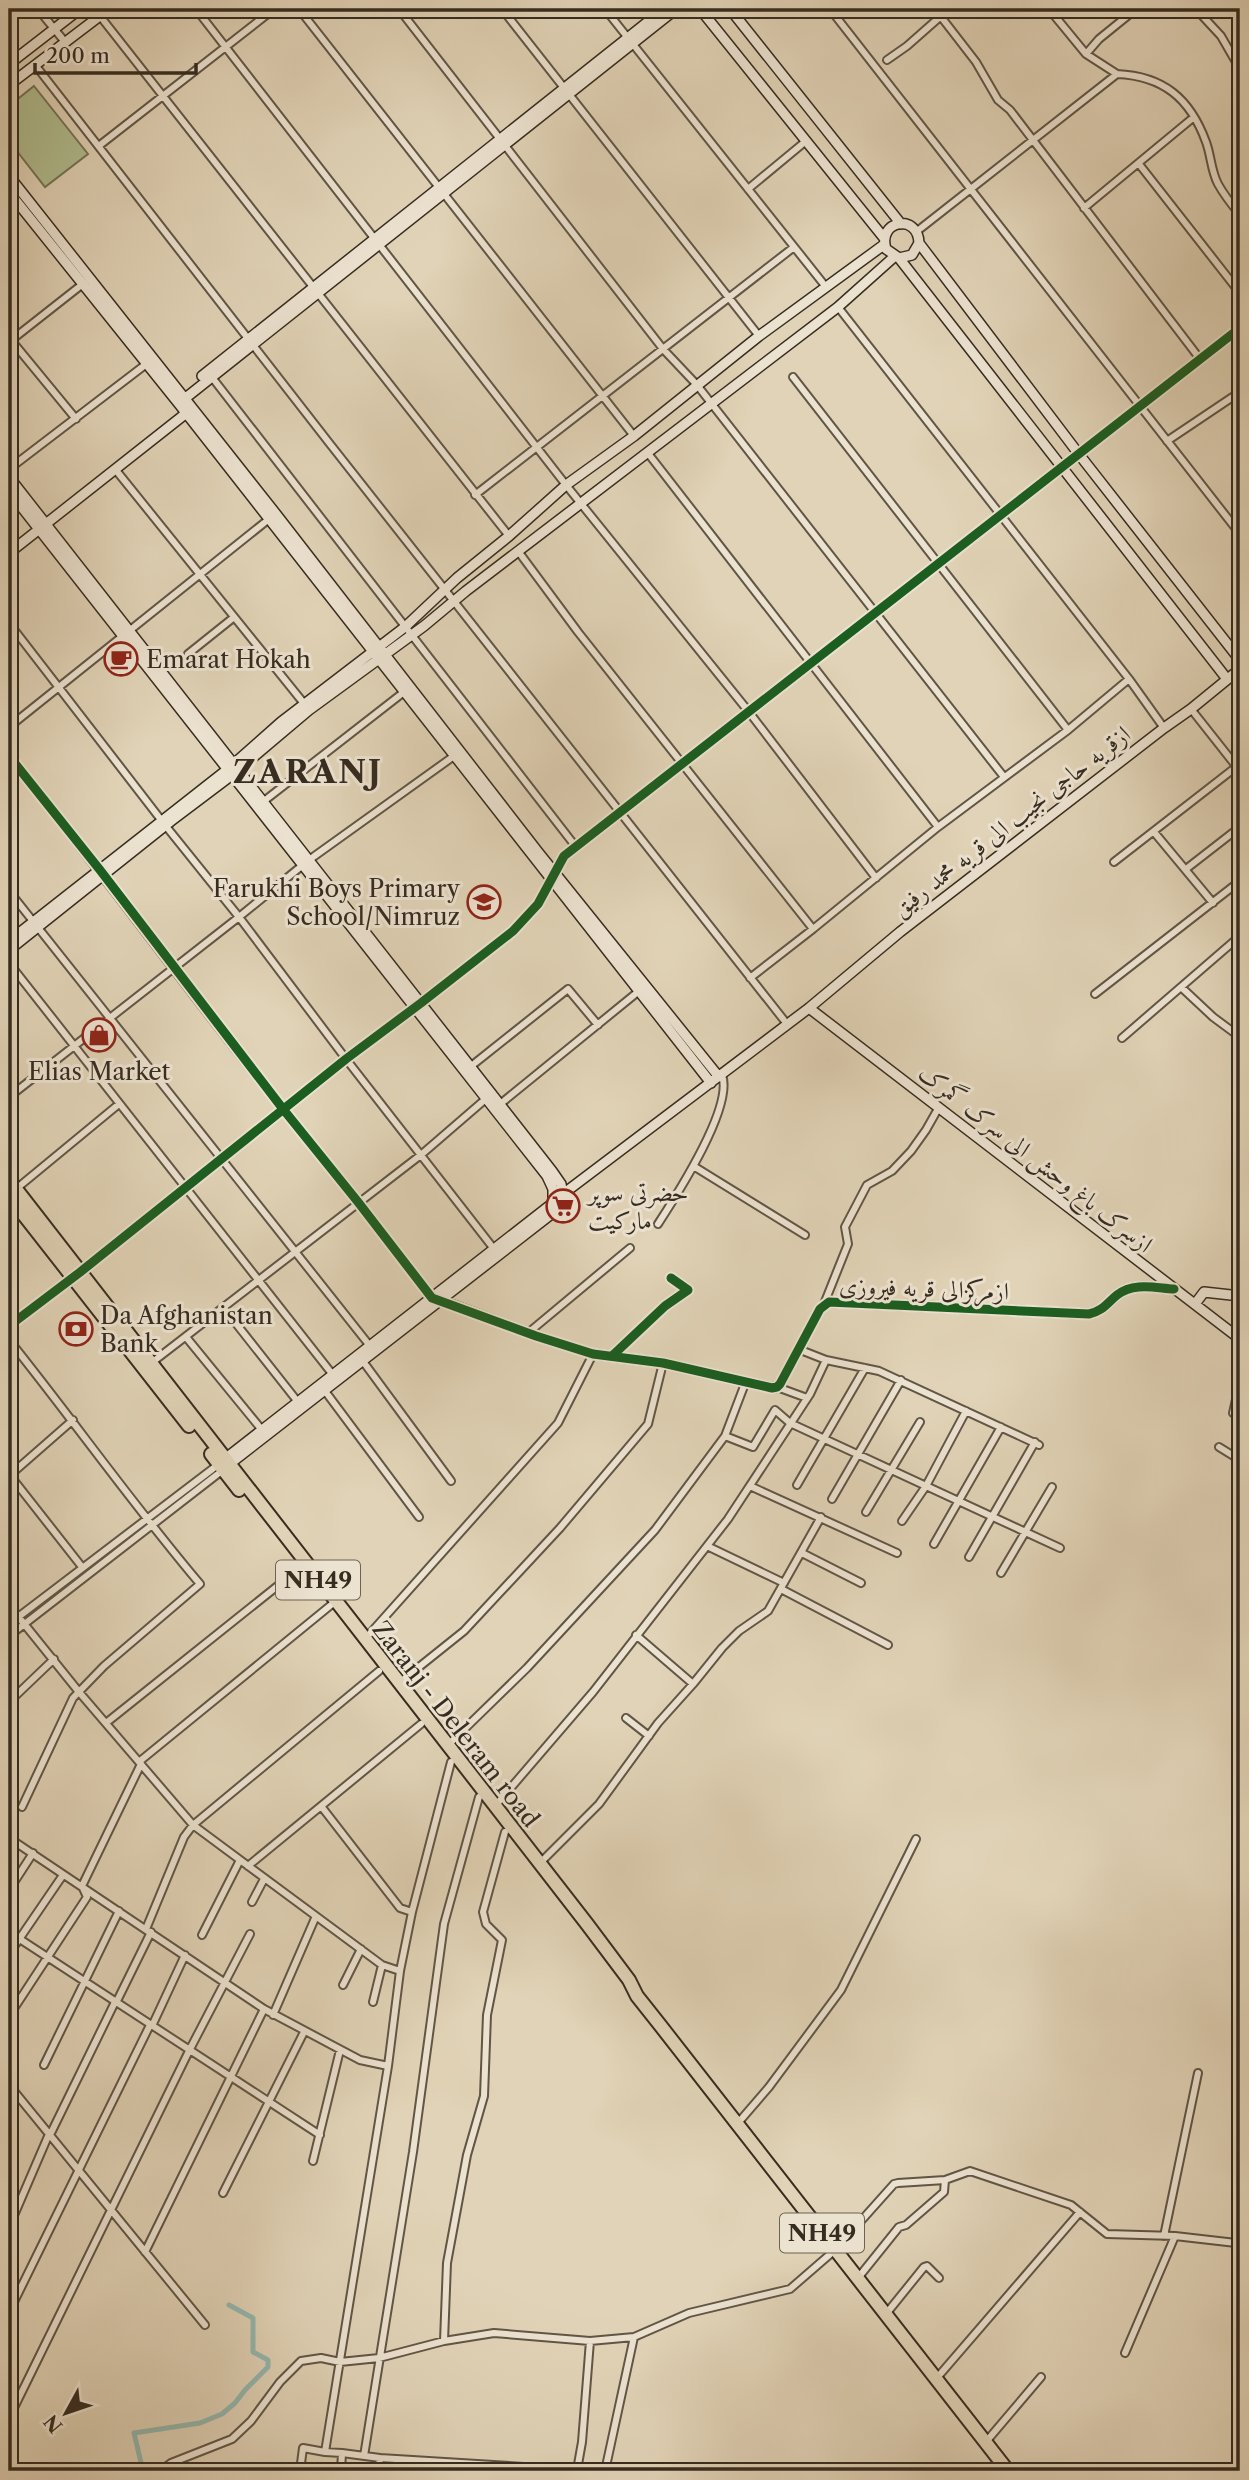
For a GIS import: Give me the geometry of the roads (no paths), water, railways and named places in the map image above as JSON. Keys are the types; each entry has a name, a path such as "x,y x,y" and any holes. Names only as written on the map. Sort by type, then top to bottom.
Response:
{"highway":[{"name":"Zaranj - Deleram road","path":"11,1189 76,1276 399,1683 621,1969 637,1996 1008,2471"},
{"name":"Zaranj - Deleram road","path":"224,1464 379,1671 624,1984 637,1996"}],"main road":[{"path":"9,64 80,9"},
{"path":"9,85 108,9"},
{"path":"631,41 664,9"},
{"path":"180,399 631,41 676,9"},
{"path":"700,9 1227,679"},
{"path":"730,9 901,224 916,232 919,243 1078,453 1240,660"},
{"path":"9,176 553,876 639,992 717,1079"},
{"path":"9,192 145,365 180,399"},
{"path":"408,631 444,590 566,485 634,436 884,241 890,228 901,224"},
{"path":"9,950 36,925 234,769 307,707 408,631 455,601 838,307 896,257 912,255 919,243"},
{"path":"180,399 251,342"},
{"path":"9,553 189,410"},
{"path":"189,410 269,519 379,653 404,692 717,1079"},
{"path":"9,477 42,526 489,1097 559,1197"},
{"path":"9,491 42,526"},
{"name":"ازقریه حاجی نجیب الی قریه محمد رفیق","path":"559,1197 809,1008 900,932 1240,669"},
{"path":"234,769 264,801 306,862"},
{"path":"9,941 36,925"},
{"path":"224,1464 333,1374 554,1212 561,1184 499,1105 489,1097 470,1067 418,1006"},
{"name":"ازسرک باغ وحش الی سرک گمرک","path":"809,1008 1240,1339"},
{"path":"224,1464 325,1391 559,1197"},
{"name":"ازمرکزالی قریه فیروزی","path":"777,1387 824,1304 830,1302 1089,1314 1099,1312 1118,1294 1134,1287 1174,1289"},
{"path":"1195,1304 1204,1292 1240,1296"},
{"path":"436,1299 593,1354 663,1363 777,1387"}],"street":[{"path":"38,9 65,42"},
{"path":"197,9 566,485 749,712 876,878"},
{"path":"100,145 274,9"},
{"path":"299,9 634,436"},
{"path":"399,9 663,349 697,385 1004,777"},
{"path":"502,9 759,336"},
{"path":"605,9 826,287"},
{"path":"830,9 1240,534"},
{"path":"935,9 976,62 998,100 1010,110 1200,359"},
{"path":"1049,9 1087,54 1117,74 1155,80 1170,89 1184,103 1205,141 1218,184 1240,215"},
{"path":"1087,54 1100,39 1136,9"},
{"path":"1196,9 1222,36 1240,69"},
{"path":"100,16 509,536"},
{"path":"887,60 941,16"},
{"path":"36,66 444,590 787,1024"},
{"path":"916,232 1117,74"},
{"path":"1084,208 1194,117"},
{"path":"748,189 806,141"},
{"path":"1139,164 1240,293"},
{"path":"475,495 794,247"},
{"path":"76,419 10,341 90,278"},
{"path":"838,307 1129,678 1164,728"},
{"path":"9,1325 76,1276 345,1059 513,931 538,904 564,856 1240,328"},
{"path":"9,470 145,365"},
{"path":"211,376 576,847"},
{"path":"793,377 1068,730"},
{"path":"1167,441 1240,392"},
{"path":"647,453 938,827"},
{"path":"115,469 307,707"},
{"path":"9,727 269,519"},
{"path":"518,551 681,764 813,929"},
{"path":"188,654 233,618"},
{"path":"9,622 494,1249"},
{"path":"750,978 938,827 1068,730 1129,678"},
{"path":"264,801 404,692"},
{"path":"1114,862 1239,768 1191,709"},
{"path":"9,1097 306,862 454,755"},
{"path":"9,756 283,1109 436,1299"},
{"path":"1186,869 1240,827"},
{"path":"1154,832 1213,903"},
{"path":"1095,994 1240,881"},
{"path":"9,891 370,1346"},
{"path":"1122,1038 1240,936"},
{"path":"9,963 256,1280 333,1374"},
{"path":"1181,987 1213,1017 1240,1037"},
{"path":"470,1067 568,989 597,1025"},
{"path":"499,1105 639,992"},
{"path":"658,1224 695,1167 711,1129 725,1087 717,1079"},
{"path":"147,1366 422,1154 489,1097"},
{"path":"11,1189 119,1104"},
{"path":"824,1304 848,1244 845,1227 867,1185 892,1171 905,1158 939,1107"},
{"path":"695,1167 805,1235"},
{"path":"528,1333 630,1248"},
{"path":"612,1356 665,1306 688,1290 671,1278"},
{"path":"223,1307 298,1402"},
{"path":"186,1337 262,1430"},
{"path":"9,1340 200,1584 104,1666 73,1698 22,1807"},
{"path":"798,1349 826,1360 865,1368 901,1380 1037,1443 969,1557"},
{"path":"364,1639 558,1423 593,1354"},
{"path":"362,1360 451,1481"},
{"path":"494,1807 593,1692 707,1546 807,1398 826,1360"},
{"path":"399,1683 464,1631 560,1528 648,1424 663,1363"},
{"path":"797,1485 865,1368"},
{"path":"832,1499 901,1380"},
{"path":"447,1746 527,1668 655,1530 724,1436 746,1381"},
{"path":"1233,1413 1240,1381"},
{"path":"777,1387 807,1398"},
{"path":"325,1391 419,1517"},
{"path":"724,1436 753,1447 775,1410 790,1423 1060,1548"},
{"path":"902,1521 926,1486 966,1411"},
{"path":"73,1420 9,1475 82,1567"},
{"path":"866,1511 920,1422"},
{"path":"934,1544 1001,1427"},
{"path":"1219,1447 1240,1460"},
{"path":"9,1624 145,1517 224,1464"},
{"path":"9,1636 152,1526 224,1464"},
{"path":"750,1486 897,1553"},
{"path":"1001,1573 1052,1487"},
{"path":"538,1864 599,1804 649,1736 722,1648 739,1631 768,1611 821,1517"},
{"path":"707,1546 888,1645"},
{"path":"802,1553 861,1583"},
{"path":"106,1723 300,1569"},
{"path":"9,1605 79,1692 193,1825 382,1965 400,1971"},
{"path":"9,2016 87,1898 82,1886 141,1762 331,1605"},
{"path":"636,1634 693,1684"},
{"path":"9,1702 54,1659"},
{"path":"9,2227 50,2135 116,2002 148,1930 184,1837 193,1825 379,1671"},
{"path":"626,1718 649,1736"},
{"path":"248,1866 421,1724"},
{"path":"325,2452 388,2066 400,1971 412,1912 451,1762"},
{"path":"364,2456 413,2152 444,1924 479,1797"},
{"path":"321,1806 400,1908 412,1912"},
{"path":"444,2341 447,2263 467,2155 484,2096 487,2015 502,1940 486,1924 483,1912 505,1832"},
{"path":"9,1838 264,2009 360,2060 388,2066"},
{"path":"738,2124 841,1990 916,1839"},
{"path":"9,1890 33,1853"},
{"path":"202,1935 240,1860"},
{"path":"9,1954 63,1875"},
{"path":"252,1902 264,1879"},
{"path":"44,2065 119,1911"},
{"path":"274,2015 316,1916"},
{"path":"9,1932 320,2135"},
{"path":"9,2418 189,2051 250,1934"},
{"path":"343,1985 360,1949"},
{"path":"9,2312 185,1955"},
{"path":"373,2002 382,1965"},
{"path":"145,2252 264,2009"},
{"path":"223,2193 304,2032"},
{"path":"313,2161 340,2050"},
{"path":"1164,2236 1198,2073"},
{"path":"9,2085 205,2326"},
{"path":"160,2471 172,2463 232,2439 251,2421 280,2382 301,2361 321,2358 340,2362 379,2358 469,2335 494,2333 590,2341 634,2337 689,2313 790,2290 835,2249 894,2184 945,2180 970,2171 1071,2205 1107,2234 1175,2236 1236,2243 1240,2240"},
{"path":"858,2278 899,2227 906,2225 944,2192 945,2180"},
{"path":"936,2379 1080,2212"},
{"path":"1125,2353 1175,2236"},
{"path":"886,2314 924,2267 927,2266 939,2278"},
{"path":"605,2471 634,2337"},
{"path":"577,2470 582,2442 590,2341"},
{"path":"985,2443 1041,2377"},
{"path":"300,2471 303,2448 476,2468 588,2471"},
{"path":"341,2471 342,2453"},
{"path":"378,2471 380,2458"},
{"path":"437,2471 439,2462"}],"waterway":[{"path":"143,2471 134,2433 200,2423 222,2414 268,2367 268,2360 253,2352 253,2318 229,2305"}],"place":[{"name":"Emarat Hokah","path":"121,659"},
{"name":"Farukhi Boys Primary School/Nimruz","path":"484,902"},
{"name":"Elias Market","path":"99,1035"},
{"name":"حضرتی سوپر مارکیت","path":"563,1206"},
{"name":"Da Afghanistan Bank","path":"76,1329"}],"district":[{"name":"ZARANJ","path":"308,771"}]}
